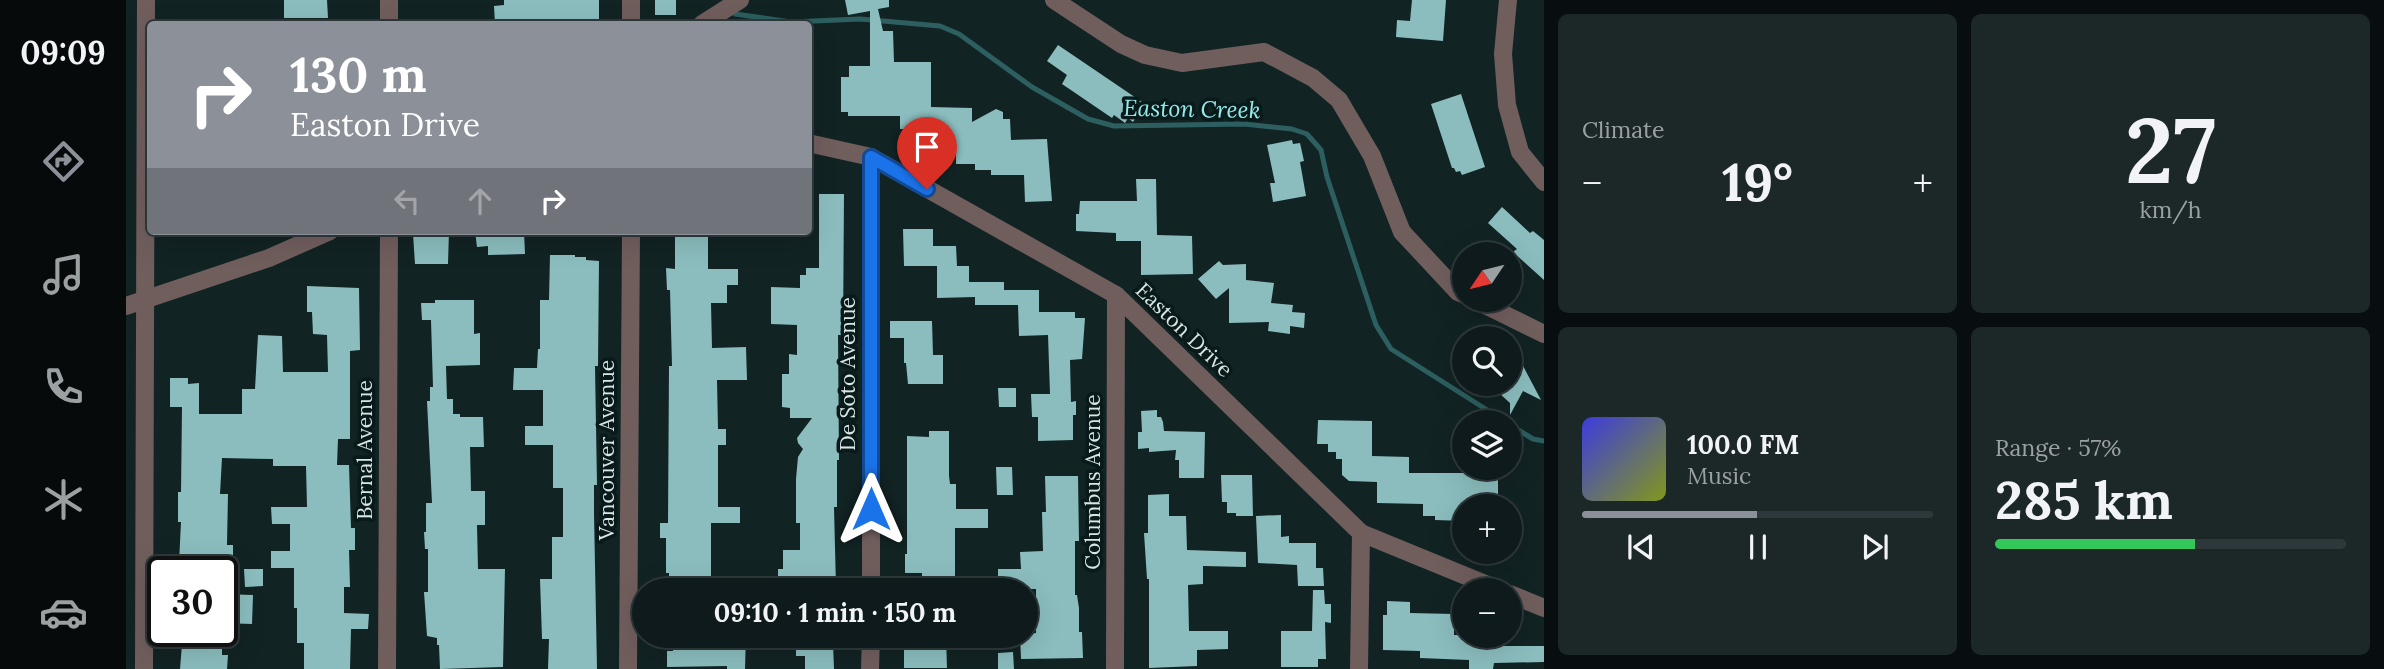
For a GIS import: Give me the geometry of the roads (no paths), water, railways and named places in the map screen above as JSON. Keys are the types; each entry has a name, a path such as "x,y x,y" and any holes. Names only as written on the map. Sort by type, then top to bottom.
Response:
{"street":[{"path":"144,669 146,0"},
{"path":"389,0 389,21"},
{"path":"631,0 631,21"},
{"path":"707,21 740,0"},
{"path":"1054,0 1121,44 1145,55 1182,63 1264,52 1313,78 1339,100 1372,156 1402,232 1452,286"},
{"path":"1508,0 1503,54 1507,105 1520,152 1544,182"},
{"name":"Easton Drive","path":"812,144 871,157 1116,295 1361,533 1471,578"},
{"name":"De Soto Avenue","path":"871,157 871,578"},
{"path":"126,306 268,258 321,235"},
{"name":"Bernal Avenue","path":"387,669 388,235"},
{"name":"Vancouver Avenue","path":"628,669 631,235"},
{"name":"Columbus Avenue","path":"1115,669 1116,295"},
{"path":"1499,312 1544,334"},
{"path":"1359,669 1361,533"},
{"path":"1522,599 1544,608"},
{"path":"870,648 870,669"}],"waterway":[{"name":"Easton Creek","path":"735,14 784,21"},
{"name":"Easton Creek","path":"812,21 860,19 940,26 959,34 1032,87 1088,119 1114,126 1244,124 1292,129 1307,134 1321,150 1327,177 1376,325 1391,349 1487,410"},
{"name":"Easton Creek","path":"1522,432 1533,439 1544,441"}]}
